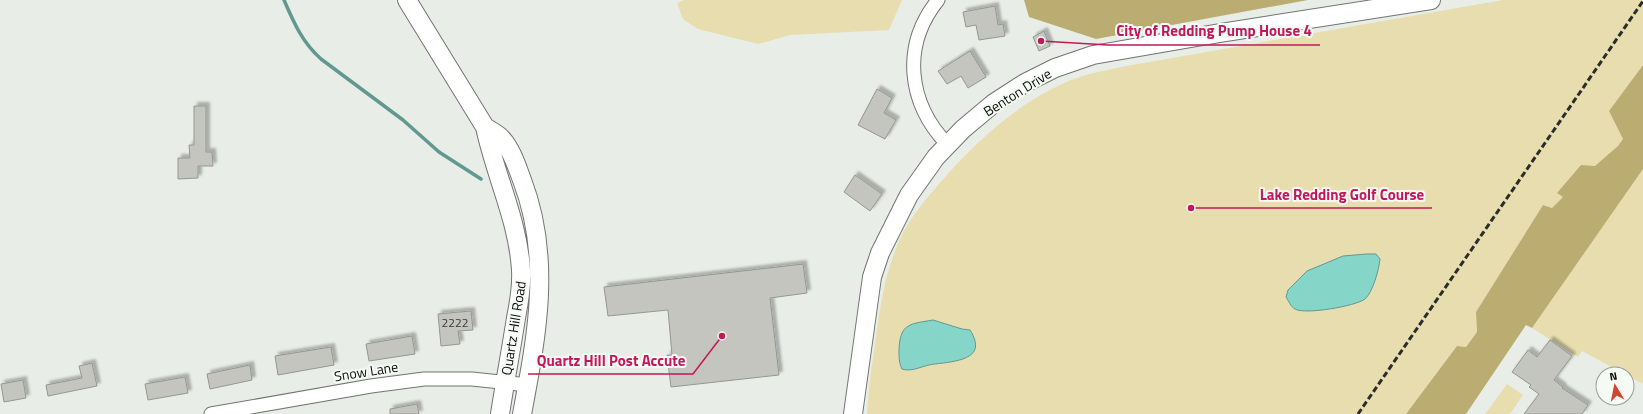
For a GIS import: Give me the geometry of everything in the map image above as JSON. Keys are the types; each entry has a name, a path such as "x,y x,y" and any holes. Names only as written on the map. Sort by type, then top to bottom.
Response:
{"street":[{"name":"Quartz Hill Road","path":"407,0 485,127 512,216 521,272 520,294 500,414"},
{"path":"938,0 924,22 918,37 914,68 916,86 922,107 931,125 947,144"},
{"name":"Benton Drive","path":"853,414 872,277 880,253 909,195 947,144 994,103 1025,83 1055,68 1093,55 1431,0"},
{"name":"Quartz Hill Road","path":"485,127 501,138 510,150 529,199 538,242 540,290 528,385 522,414"},
{"name":"Snow Lane","path":"211,414 406,380 441,378 528,385"}],"shaded area":[{"path":"684,0 902,0 889,30 790,35 758,44 698,29 683,19 677,3"},
{"path":"1024,0 1308,0 1096,39 1029,17"},
{"path":"1503,0 1643,0 1643,65 1609,111 1623,139 1618,146 1602,161 1557,193 1564,197 1552,208 1543,205 1476,312 1477,332 1466,347 1457,346 1406,414 867,414 878,322 883,294 894,252 900,239 912,217 922,204 967,153 999,124 1033,100 1071,80 1089,74 1121,67"},
{"path":"1643,65 1643,169 1532,328 1526,325 1466,414 1406,414 1457,346 1466,347 1477,332 1476,312 1543,205 1552,208 1563,197 1557,193 1581,165 1595,166 1618,146 1623,139 1609,111"},
{"path":"1643,169 1643,384 1635,380 1635,366 1610,366 1582,351 1578,357 1532,328"},
{"path":"1507,384 1523,395 1510,414 1485,414"}],"water":[{"path":"1376,254 1380,259 1373,286 1365,299 1360,302 1330,309 1301,311 1292,307 1286,297 1288,290 1307,271 1343,256"},
{"path":"933,320 970,330 975,341 975,348 972,354 951,362 929,365 912,370 902,369 899,350 900,341 904,330 912,324"}],"building":[{"path":"995,6 998,25 1003,24 1005,36 979,40 976,25 966,27 963,12"},
{"path":"1044,31 1050,46 1039,51 1033,37"},
{"path":"970,51 986,77 968,88 961,76 947,84 938,71"},
{"path":"877,89 892,98 884,113 896,120 885,139 858,125"},
{"path":"194,106 206,106 206,152 212,152 213,166 198,166 198,178 178,179 178,158 190,158 189,145 194,145"},
{"path":"855,175 882,194 870,211 844,192"},
{"path":"803,264 807,293 770,298 779,375 671,387 667,355 672,355 668,310 608,316 604,287"},
{"path":"471,311 473,330 458,331 460,344 441,346 438,314"},
{"path":"412,336 415,354 369,361 366,344"},
{"path":"1550,340 1572,356 1554,380 1563,387 1562,388 1588,405 1582,414 1524,414 1539,394 1529,387 1531,385 1512,372 1528,350 1537,357"},
{"path":"331,347 334,365 278,375 275,356"},
{"path":"92,363 97,386 48,396 46,385 82,378 79,366"},
{"path":"250,365 252,380 210,389 207,374"},
{"path":"185,377 188,393 148,400 145,384"},
{"path":"23,380 26,398 4,402 1,384"},
{"path":"417,404 419,414 390,414 390,409"}],"waterway":[{"path":"284,0 295,24 314,53 403,120 439,152 481,179"}],"railway":[{"path":"1358,414 1643,1"}],"place":[{"name":"City of Redding Pump House 4","path":"1041,41"},
{"name":"Lake Redding Golf Course","path":"1191,208"},
{"name":"Quartz Hill Post Accute","path":"722,336"}]}
